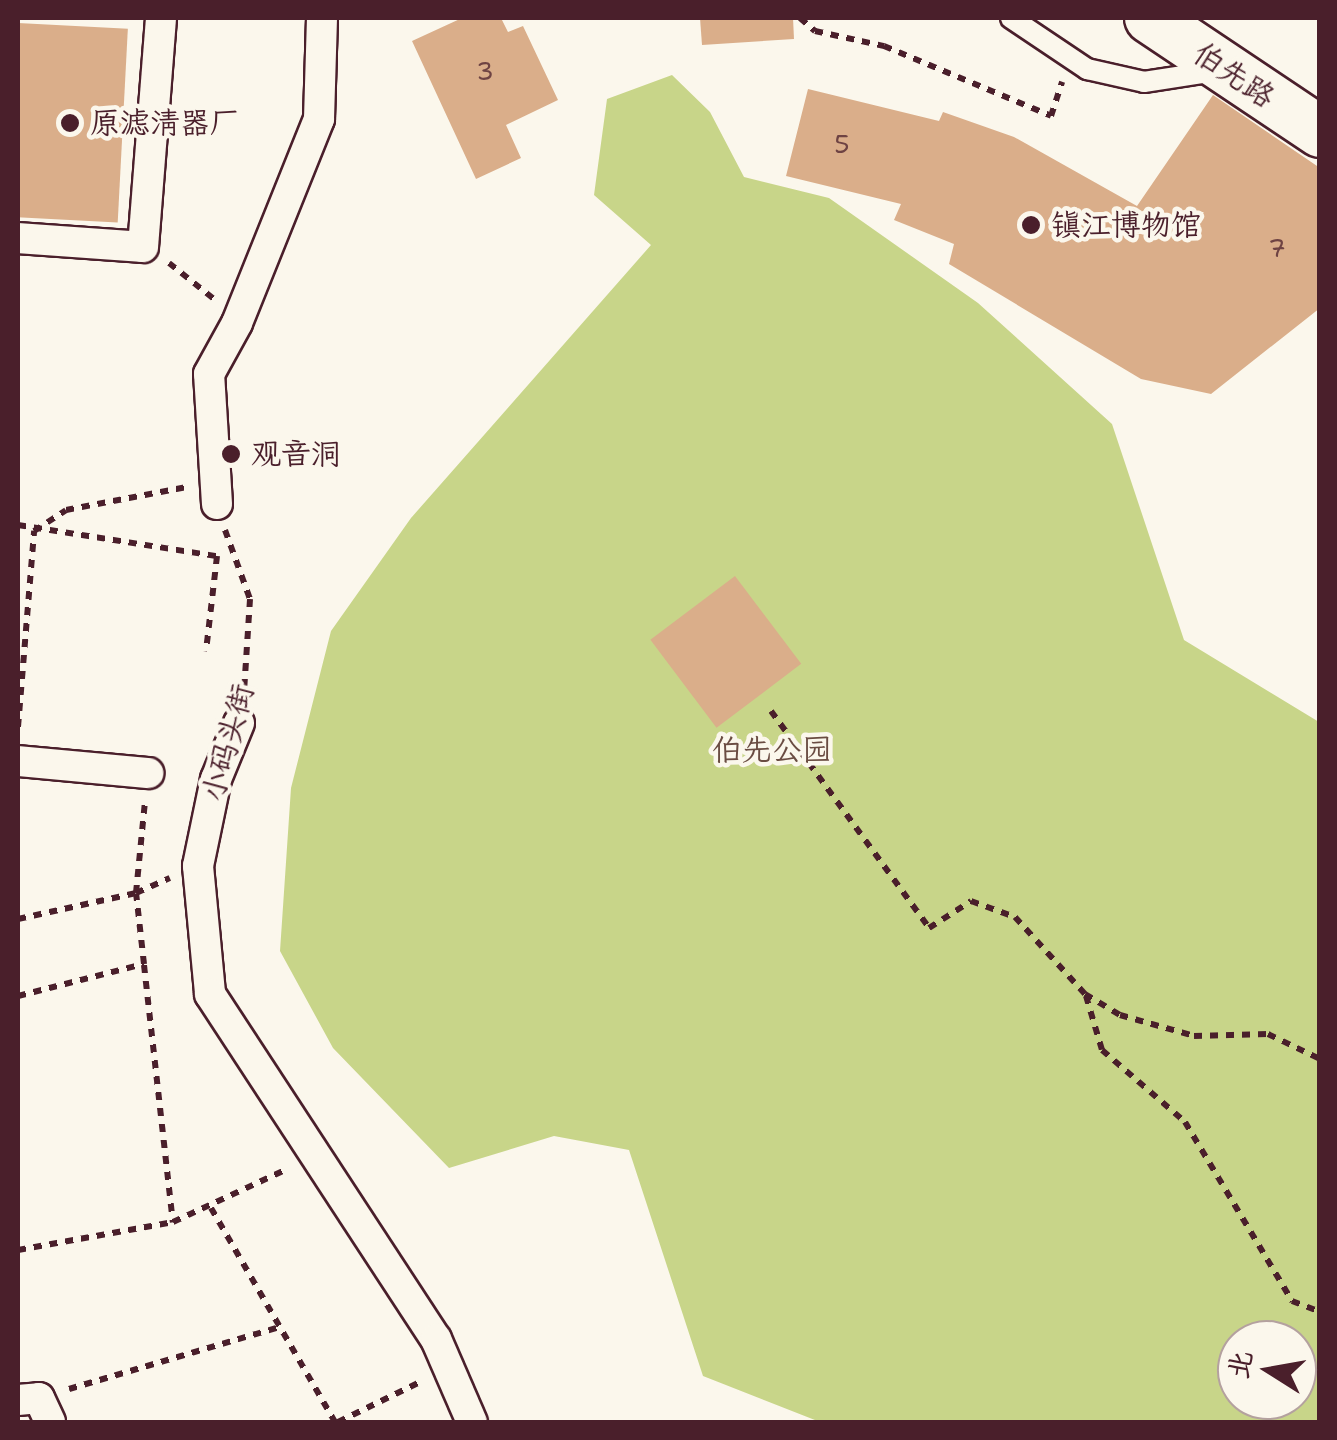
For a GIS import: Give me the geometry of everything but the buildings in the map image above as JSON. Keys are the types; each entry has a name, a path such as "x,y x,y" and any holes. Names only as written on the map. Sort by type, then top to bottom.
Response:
{"street":[{"path":"18,238 143,246 161,18"},
{"path":"217,489 209,374 237,322 318,120 322,18"},
{"name":"伯先路","path":"1161,21 1223,70 1320,132"},
{"name":"小码头街","path":"239,723 216,780 198,866 210,994 311,1156 351,1208 448,1368 472,1422"},
{"path":"18,761 148,773"}],"lane":[{"path":"1010,18 1087,68 1144,82 1223,70"}],"path":[{"path":"800,18 815,31 884,46 1051,116"},
{"path":"162,258 206,291"},
{"path":"34,531 66,510 217,489"},
{"name":"小码头街","path":"217,489 250,599 251,647 239,723"},
{"path":"18,525 34,531 218,556 206,651"},
{"path":"18,727 34,531"},
{"path":"772,712 929,928 971,900 1015,917 1085,994 1120,1015 1194,1036 1268,1034 1320,1059"},
{"path":"148,773 136,893 173,1222"},
{"path":"18,919 136,893"},
{"path":"18,996 144,964"},
{"path":"1085,994 1102,1050 1184,1122 1292,1301 1320,1312"},
{"path":"18,1250 173,1222 212,1208 311,1156"},
{"path":"212,1208 337,1422 448,1368"},
{"path":"36,1406 280,1327"}],"green space":[{"name":"伯先公园","path":"672,75 710,112 744,177 829,198 978,303 1112,424 1184,640 1319,722 1319,1422 820,1422 703,1376 629,1150 554,1136 449,1168 333,1048 280,951 291,788 331,631 411,518 651,245 594,195 607,99"}],"place":[{"name":"原滤清器厂","path":"70,123"},
{"name":"镇江博物馆","path":"1031,225"},
{"name":"观音洞","path":"231,454"}]}
